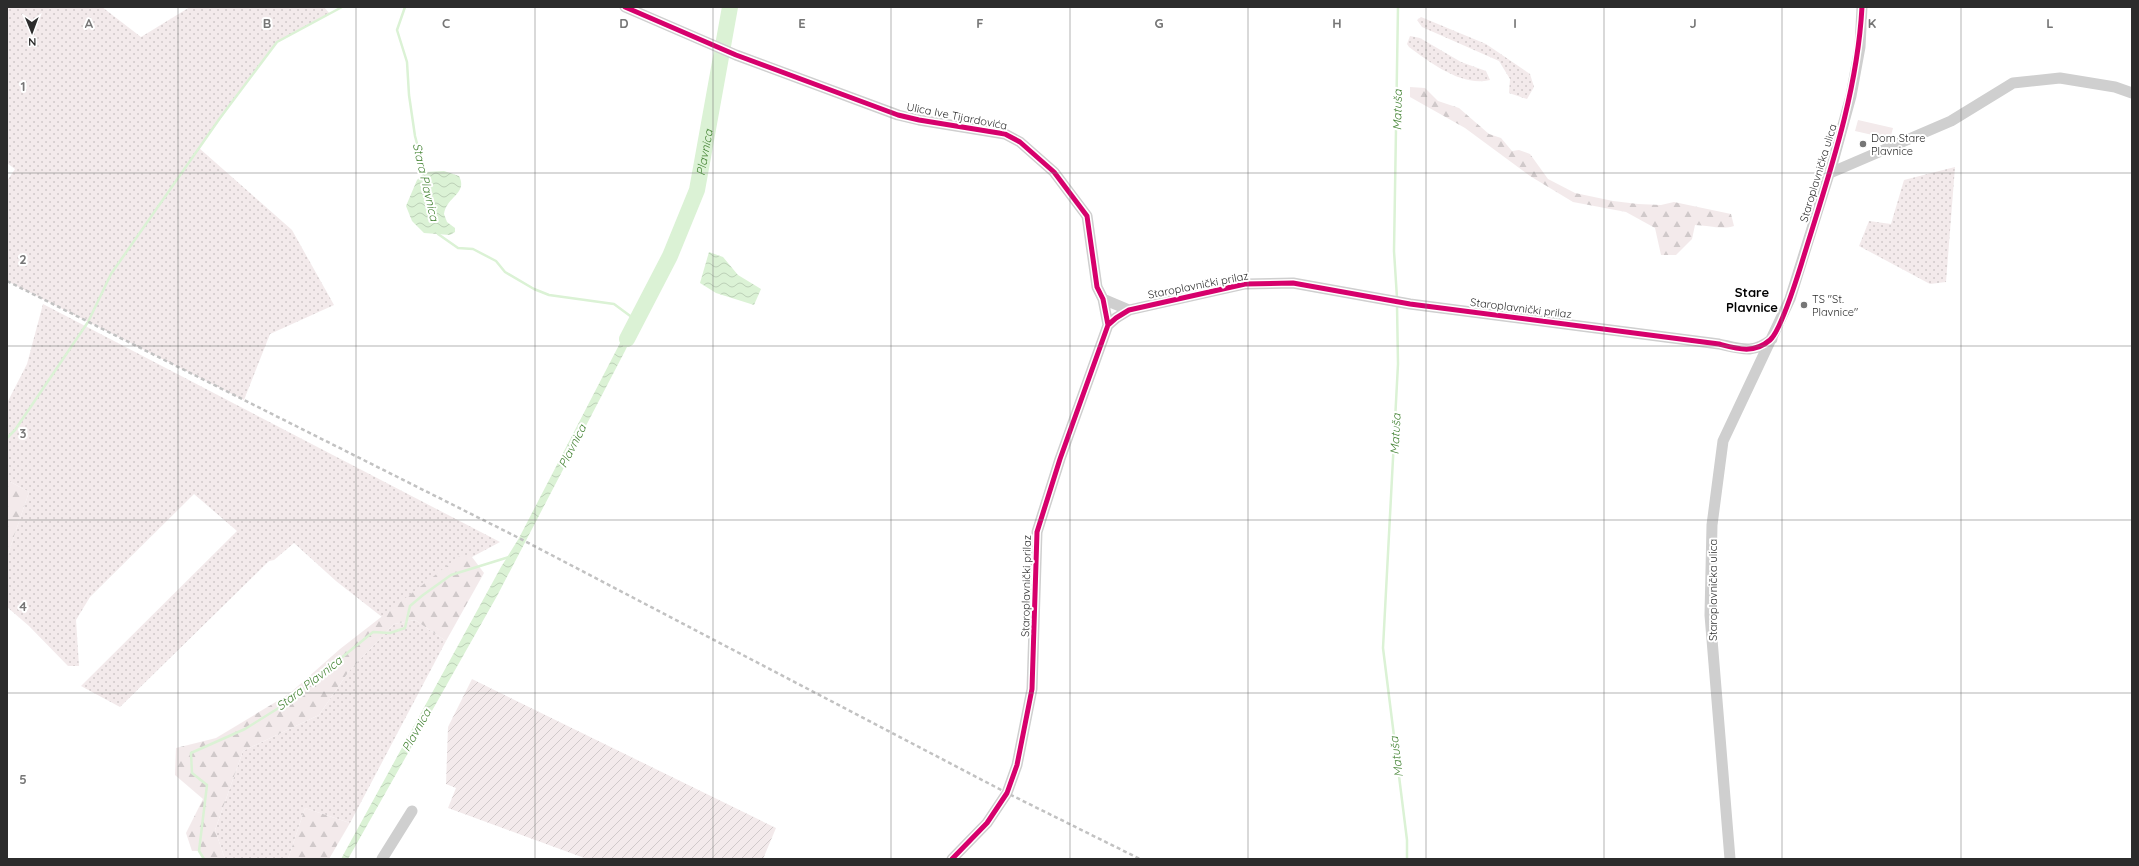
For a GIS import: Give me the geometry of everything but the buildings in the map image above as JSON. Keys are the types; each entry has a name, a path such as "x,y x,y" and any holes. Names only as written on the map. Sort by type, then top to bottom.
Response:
{"street":[{"name":"Ulica Ive Tijardovića","path":"625,7 736,56 898,114 919,120 1005,134 1020,142 1054,172 1087,216 1097,287 1103,299 1108,325"},
{"name":"Staroplavnička ulica","path":"1730,859 1710,615 1712,525 1723,441 1790,300 1830,173 1851,96 1860,47 1862,7"},
{"path":"1830,173 1951,121 2013,83 2060,78 2115,87 2132,93"},
{"name":"Staroplavnički prilaz","path":"952,859 987,823 1007,793 1017,765 1032,689 1037,532 1060,459 1108,325 1129,310 1245,284 1293,283 1410,304 1719,344 1745,350 1757,349 1772,339"},
{"path":"1103,299 1129,310"},
{"path":"1745,350 1754,364 1754,377"},
{"path":"382,859 412,811"}],"green space":[{"path":"7,7 102,7 141,37 190,7 324,7 330,14 277,42 199,148 292,230 334,305 270,334 244,400 7,281 7,181 15,169 7,163"},
{"path":"1421,17 1486,44 1530,74 1534,87 1527,99 1509,93 1510,79 1499,61 1422,27 1417,20"},
{"path":"1410,36 1420,38 1461,62 1486,71 1490,80 1469,80 1447,72 1409,47 1407,44"},
{"path":"1410,87 1425,88 1438,101 1459,108 1489,134 1501,138 1512,151 1519,150 1530,154 1548,179 1575,193 1613,201 1638,204 1661,205 1674,202 1731,214 1734,226 1720,227 1695,225 1692,239 1676,255 1661,255 1655,228 1626,212 1573,202 1530,176 1465,128 1410,97"},
{"path":"1858,120 1893,128 1890,139 1855,131"},
{"path":"1955,167 1946,282 1930,284 1859,246 1869,221 1891,224 1904,180"},
{"path":"43,304 500,542 472,557 459,557 382,617 336,581 294,543 274,560 269,561 120,707 81,686 237,531 194,494 90,597 76,620 79,666 68,666 29,626 7,607 7,557 29,492 7,480 7,403 27,364"},
{"path":"7,480 29,492 7,557"},
{"path":"461,555 472,557 484,573 446,641 415,620 394,624 349,671 319,715 243,751 215,830 225,859 204,859 199,851 192,851 186,833 203,799 175,775 176,748 216,738 289,694 340,649"},
{"path":"415,620 446,641 350,823 305,808 288,859 225,859 215,830 243,751 319,715 349,671 394,624"},
{"path":"472,679 776,828 763,859 587,859 448,808 456,788 446,784 448,727"},
{"path":"305,808 350,823 329,859 288,859"}],"water":[{"path":"444,171 459,176 461,182 459,191 449,203 444,214 447,222 455,228 455,232 450,235 424,233 412,221 406,206 417,180 425,172"},
{"path":"709,252 723,257 738,275 761,289 754,305 716,293 700,283"},
{"path":"633,318 639,322 625,351 497,596 348,859 341,859 501,567 519,538"}],"waterway":[{"path":"7,438 15,430 88,322 111,274 220,118 277,42 342,7"},
{"name":"Stara Plavnica","path":"405,7 397,30 407,62 409,95 415,136 425,174"},
{"name":"Plavnica","path":"627,339 670,256 697,190 730,7"},
{"name":"Matuša","path":"1397,298 1394,251 1398,7"},
{"name":"Stara Plavnica","path":"437,231 438,234 458,248 473,249 496,261 505,272 534,289 549,295 614,304 637,321"},
{"name":"Matuša","path":"1397,305 1398,364 1383,648 1407,840 1407,859"},
{"name":"Stara Plavnica","path":"204,859 199,851 207,785 192,773 191,753 245,729 285,704 373,632 390,633 405,628 410,606 451,575 509,557"}],"railway":[{"path":"7,281 517,537 1007,793 1140,859"}],"cycle path":[{"path":"625,7 736,55 898,115 919,120 1005,134 1020,142 1054,172 1087,216 1097,287 1103,299 1108,325"},
{"path":"952,859 987,823 1007,793 1017,765 1032,689 1037,532 1060,459 1108,325 1129,310 1245,284 1293,283 1410,304 1719,344 1739,349 1752,349 1758,347 1770,340 1784,315 1822,199 1848,104 1859,40 1862,7"}],"place":[{"name":"Dom Stare Plavnice","path":"1863,144"},
{"name":"TS \"St. Plavnice\"","path":"1804,305"}],"district":[{"name":"Stare Plavnice","path":"1752,300"}]}
